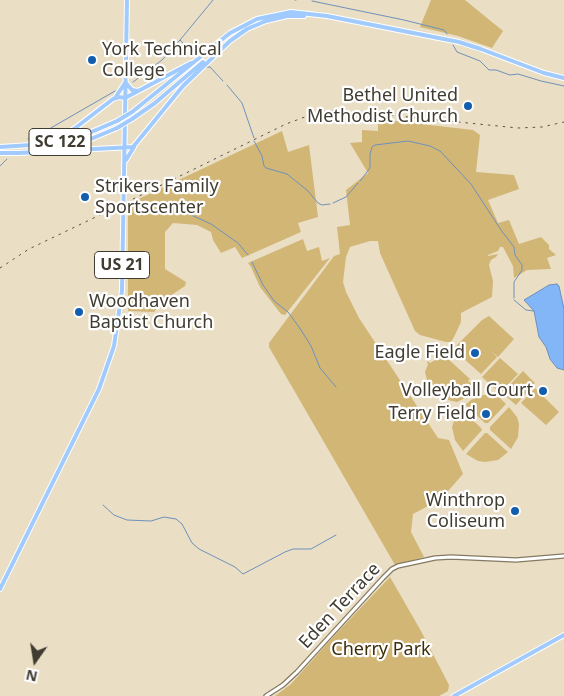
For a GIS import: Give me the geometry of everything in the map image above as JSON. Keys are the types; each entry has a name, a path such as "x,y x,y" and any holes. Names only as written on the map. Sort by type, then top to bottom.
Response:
{"main road":[{"name":"US 21","path":"0,589 99,389 112,352 118,327 122,291 127,0"},
{"name":"SC 122","path":"0,147 33,147 89,134 132,112 230,34 257,19 291,12 318,14 459,42 544,74 564,78"},
{"name":"SC 122","path":"0,153 44,151 74,144 117,128 155,103 231,40 253,26 287,16 315,16 318,14"},
{"path":"124,162 183,86 231,40"},
{"path":"0,147 31,145 57,138 74,129 113,100 119,97 126,98 203,55"},
{"path":"113,100 121,91 126,81 132,90 141,90"},
{"path":"18,153 131,148 135,146"},
{"path":"114,149 121,154 124,162"},
{"path":"454,696 564,635"}],"street":[{"name":"Eden Terrace","path":"266,696 283,685 297,672 392,569 398,566 435,558 451,557 516,560 564,556"}],"green space":[{"path":"431,0 465,0 503,31 492,48 458,36 420,27"},
{"path":"378,119 473,130 480,135 476,172 514,175 519,189 488,200 498,223 509,220 519,244 541,237 549,245 549,249 556,255 547,258 551,269 527,270 514,278 513,266 503,247 488,255 498,254 491,260 489,265 493,281 492,297 461,313 461,322 454,337 451,342 446,342 420,335 415,331 380,253 378,241 370,241 350,247 346,257 343,282 346,292 359,318 438,438 449,440 463,474 441,499 413,514 411,532 424,557 395,565 269,347 269,343 334,256 340,254 337,227 350,225 346,190 368,173 350,143 362,142 362,130 378,131"},
{"path":"282,131 288,152 309,145 318,217 298,223 301,232 242,258 235,247 221,253 213,240 211,232 197,225 173,223 165,232 165,269 186,282 185,286 164,300 154,312 128,311 128,204"},
{"path":"303,239 307,251 319,247 322,261 330,258 285,315 281,314 260,287 248,263"},
{"path":"489,316 514,339 498,357 491,351 497,357 481,374 453,349 482,320"},
{"path":"441,355 445,359 447,358 470,379 468,381 473,385 469,389 466,397 467,400 465,398 457,402 448,400 427,380 425,372 427,362 430,363"},
{"path":"500,358 518,374 500,393 482,377"},
{"path":"523,371 535,383 516,405 502,393"},
{"path":"535,388 559,412 546,425 521,403"},
{"name":"Terry Field","path":"483,395 492,395 500,398 506,404 488,423 485,423 465,405"},
{"path":"509,407 517,417 519,424 518,437 511,449 490,430 490,427"},
{"path":"461,409 482,430 463,451 455,440 452,427 456,415"},
{"path":"485,433 508,452 498,460 478,461 466,454"},
{"name":"Cherry Park","path":"390,577 449,685 448,691 439,696 275,696 291,684"}],"water":[{"path":"557,284 564,309 564,370 557,368 550,359 546,347 539,337 534,311 524,300 549,285"}],"waterway":[{"path":"180,40 213,0"},
{"path":"312,1 404,20 444,30 447,34"},
{"path":"133,82 162,60 180,40 196,56"},
{"path":"453,45 457,52 480,61 489,70 496,70 510,75 518,74 564,86"},
{"path":"206,67 210,67 223,81"},
{"path":"227,85 242,103 254,138"},
{"path":"28,139 30,140 115,91"},
{"path":"254,141 266,168 287,174 308,191 318,203 322,205 330,204"},
{"path":"360,181 370,168 370,154 372,147 375,145 408,141 430,146 440,151 471,184 514,247 515,255 522,265 522,270 514,282 514,298"},
{"path":"0,166 7,159"},
{"path":"333,203 346,197 358,183"},
{"path":"170,212 189,214 211,224 238,243 248,255"},
{"path":"252,262 263,285 274,301 288,312 299,327 311,346 320,368 336,387"},
{"path":"514,300 526,310 534,311"},
{"path":"103,505 114,515 127,520 151,521 164,517 176,519 182,524 192,543 199,549 235,567 243,574 285,552 293,549 311,549 336,535"}],"railway":[{"path":"0,268 29,249 286,124 313,114 331,111 358,112 518,128 542,127 564,122"}],"place":[{"name":"York Technical College","path":"92,60"},
{"name":"Bethel United Methodist Church","path":"468,106"},
{"name":"Strikers Family Sportscenter","path":"85,197"},
{"name":"Woodhaven Baptist Church","path":"79,312"},
{"name":"Eagle Field","path":"475,353"},
{"name":"Volleyball Court","path":"543,391"},
{"name":"Terry Field","path":"486,414"},
{"name":"Winthrop Coliseum","path":"515,511"}]}
